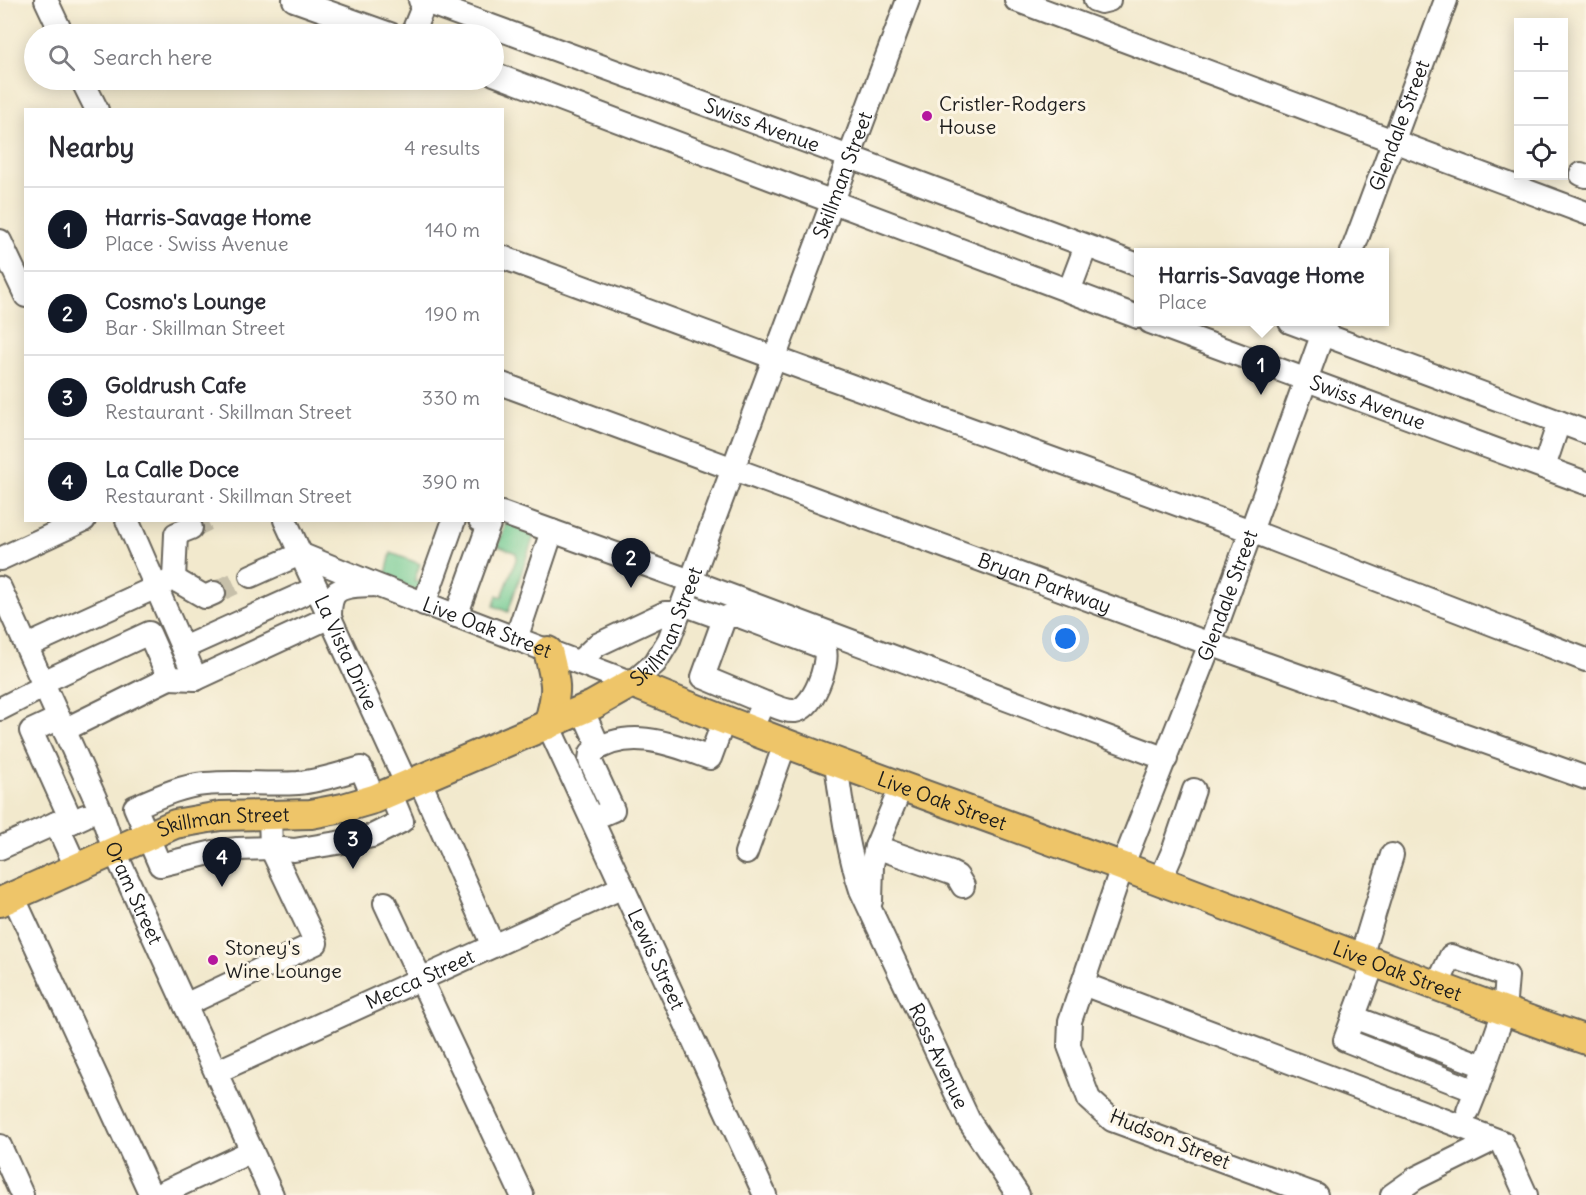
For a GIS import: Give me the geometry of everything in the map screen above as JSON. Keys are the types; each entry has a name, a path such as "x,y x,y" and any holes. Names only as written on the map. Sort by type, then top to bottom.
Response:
{"main road":[{"path":"548,651 556,683 556,696 548,724"},
{"name":"Live Oak Street","path":"632,683 836,764 1122,867 1586,1040"},
{"name":"Skillman Street","path":"7,899 175,824 220,816 311,814 343,808 397,789 548,724 613,695 632,683"}],"street":[{"path":"46,0 57,24"},
{"path":"294,0 362,24"},
{"name":"Skillman Street","path":"632,683 650,669 669,640 834,204 908,0"},
{"path":"1016,0 1586,213"},
{"path":"1095,0 1101,2 1109,0"},
{"name":"Glendale Street","path":"1353,248 1446,0"},
{"path":"415,24 423,1"},
{"name":"Swiss Avenue","path":"423,1 486,24"},
{"name":"Swiss Avenue","path":"504,31 1134,264"},
{"path":"504,78 1134,315"},
{"path":"87,90 96,108"},
{"path":"0,241 24,292"},
{"path":"1069,291 1086,246"},
{"path":"504,258 1251,531 1586,660"},
{"name":"Swiss Avenue","path":"1163,326 1586,483"},
{"path":"1325,328 1586,432"},
{"name":"Glendale Street","path":"1122,867 1210,644 1325,328"},
{"name":"Bryan Parkway","path":"504,385 1210,644 1586,778"},
{"path":"1544,467 1559,422"},
{"path":"504,514 691,581 1166,759"},
{"path":"0,559 80,522"},
{"path":"128,522 165,583 183,648 196,679"},
{"name":"La Vista Drive","path":"286,522 330,617 397,789 493,946"},
{"path":"424,604 453,522"},
{"path":"456,616 489,524 484,522"},
{"path":"165,583 176,534 191,528"},
{"path":"516,639 552,531"},
{"path":"252,576 300,554"},
{"name":"Live Oak Street","path":"300,554 632,683"},
{"path":"27,646 165,583 205,597 214,593"},
{"path":"76,867 64,823 31,731 62,724 169,678 196,679 330,617 333,597 339,591 348,587 376,585"},
{"name":"Oram Street","path":"0,588 100,809 114,850 272,1195"},
{"path":"183,648 316,588"},
{"path":"579,662 597,645 665,613 681,608 724,620"},
{"path":"692,707 703,677 724,620 729,616 739,616 825,650 825,664 809,704 796,711 784,710 703,677"},
{"path":"0,709 44,684 149,633 169,678"},
{"path":"751,731 763,702"},
{"path":"582,709 613,810 592,819"},
{"path":"569,770 618,740 638,738 663,741 710,758 724,720"},
{"name":"Lewis Street","path":"548,724 765,1195"},
{"path":"746,853 785,744"},
{"name":"Ross Avenue","path":"836,764 843,820 853,866 871,912 969,1121 1018,1195"},
{"path":"361,768 397,789 402,821 372,836 294,850 271,848 214,852 160,865 135,807 177,790 206,784 295,783 330,778 361,768"},
{"name":"Ross Avenue","path":"871,912 872,865 876,847 901,787"},
{"path":"1160,881 1174,849 1194,790"},
{"path":"0,848 100,809"},
{"path":"185,1005 316,944 271,848 270,816"},
{"path":"876,847 951,873 957,876 963,886"},
{"path":"1335,1065 1353,1017 1392,855"},
{"name":"Hudson Street","path":"1122,867 1070,1021 1069,1046 1089,1099 1112,1120 1316,1195"},
{"name":"Mecca Street","path":"216,1072 623,887"},
{"path":"7,899 151,1195"},
{"path":"385,903 522,1195"},
{"path":"1083,984 1502,1142 1526,1195"},
{"path":"1345,1040 1472,1101 1504,1011"},
{"path":"1353,1017 1484,1066"},
{"path":"1392,1195 1416,1178 1485,1144"},
{"path":"0,1146 22,1195"},
{"path":"158,1195 252,1151"}],"green space":[{"path":"508,518 536,530 508,612 494,606 497,595 502,597 517,557 516,553 498,546"},
{"path":"391,553 420,564 414,581 425,578 418,591 385,578"}],"tunnel":[{"path":"191,528 203,522"},
{"path":"214,593 251,576"}],"place":[{"name":"Cristler-Rodgers House","path":"927,116"},
{"name":"Harris-Savage Home","path":"1261,395"},
{"name":"Cosmo's Lounge","path":"631,588"},
{"name":"Goldrush Cafe","path":"353,869"},
{"name":"La Calle Doce","path":"222,887"},
{"name":"Stoney's Wine Lounge","path":"213,960"}]}
